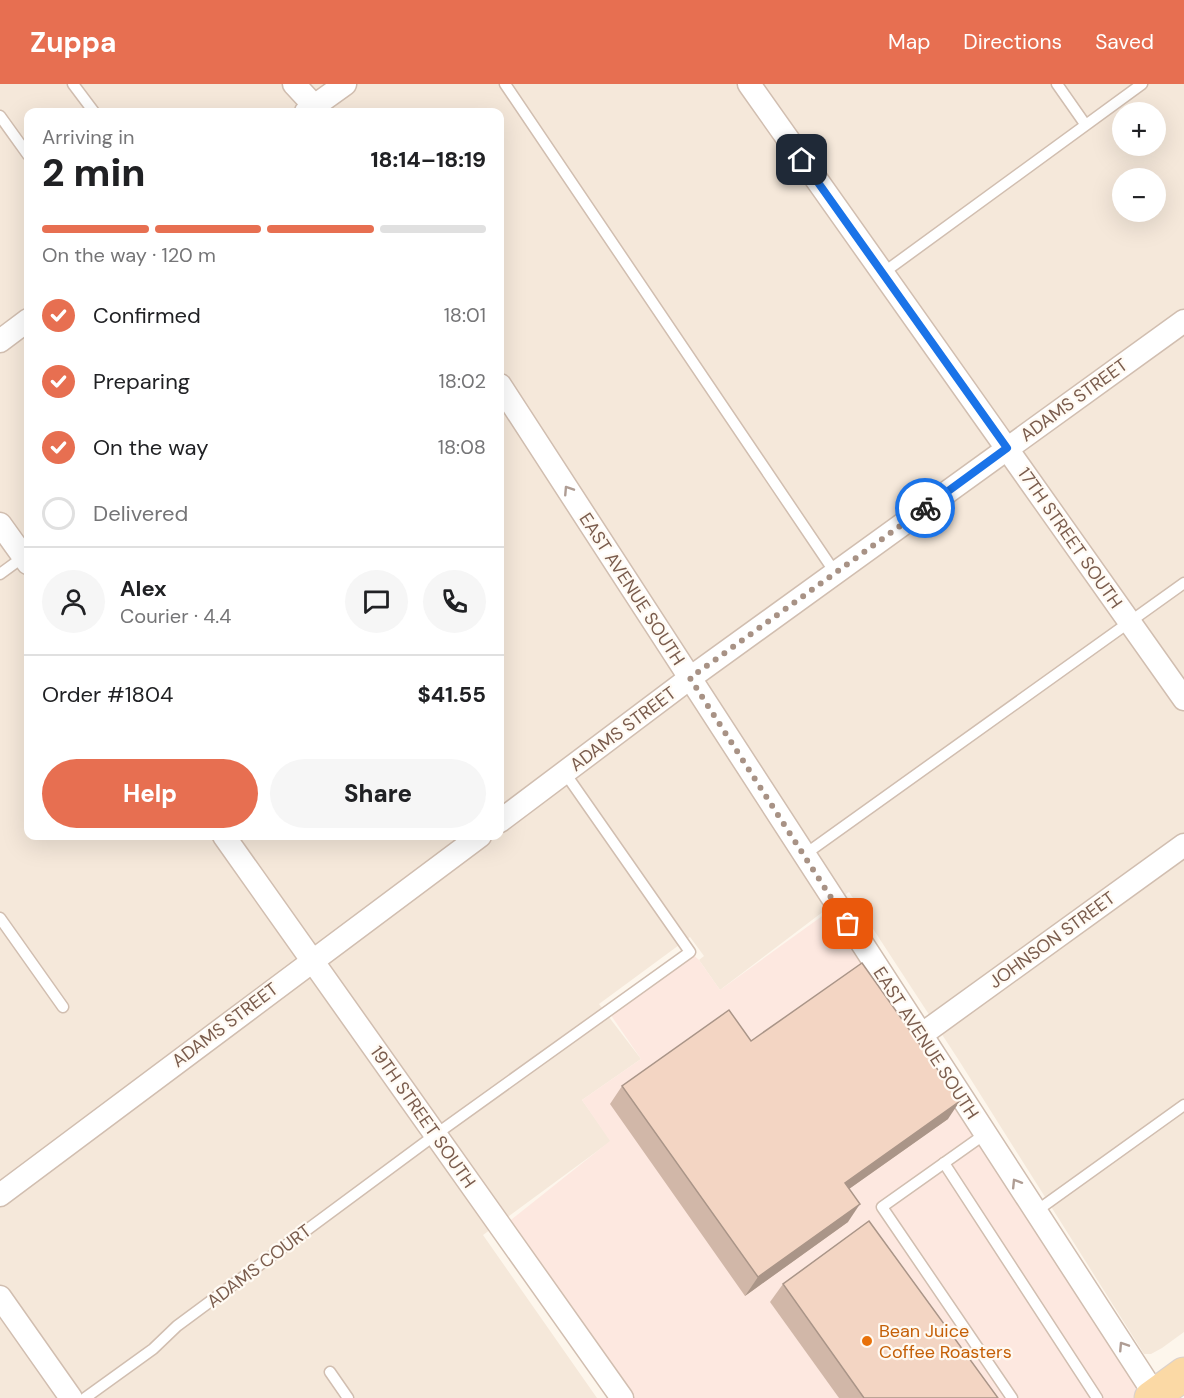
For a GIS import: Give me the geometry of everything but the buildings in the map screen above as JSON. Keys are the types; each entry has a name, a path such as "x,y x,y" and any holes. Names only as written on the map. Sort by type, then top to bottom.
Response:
{"main road":[{"path":"1154,1397 1184,1374"}],"street":[{"path":"294,84 312,108"},
{"path":"315,108 345,84"},
{"name":"17TH STREET SOUTH","path":"749,84 1184,699"},
{"name":"ADAMS STREET","path":"504,818 690,678 1184,321"},
{"path":"0,341 24,323"},
{"name":"EAST AVENUE SOUTH","path":"504,391 1154,1397"},
{"path":"0,524 24,554"},
{"name":"19TH STREET SOUTH","path":"227,840 622,1398"},
{"name":"ADAMS STREET","path":"0,1195 475,840"},
{"name":"JOHNSON STREET","path":"921,1035 1184,845"},
{"path":"0,1297 71,1398"}],"lane":[{"path":"74,84 91,108"},
{"path":"505,84 836,573"},
{"path":"1057,84 1085,124"},
{"path":"883,273 1142,84"},
{"path":"0,116 24,149"},
{"path":"0,574 24,560"},
{"path":"803,855 1184,583"},
{"name":"ADAMS COURT","path":"85,1398 153,1349 177,1326 435,1135 690,952 565,773"},
{"path":"0,918 63,1007"},
{"path":"1035,1212 1184,1105"},
{"path":"985,1134 882,1207 1012,1398"},
{"path":"944,1163 1097,1398"},
{"path":"330,1372 348,1398"}],"shaded area":[{"path":"0,84 1184,84 1184,1332 1162,1348 1151,1354 1144,1354 958,1059 849,892 720,990 699,960 704,956 690,937 599,1004 641,1059 582,1100 611,1141 483,1235 597,1398 0,1398"},
{"path":"836,906 1157,1398 622,1398 502,1227 610,1141 582,1100 641,1059 608,1011 690,952 699,960 720,990"}],"way so far":[{"path":"848,924 690,678 925,508"}],"place":[{"name":"Bean Juice Coffee Roasters","path":"867,1341"}],"route":[{"path":"802,160 1007,448 925,508"}]}
